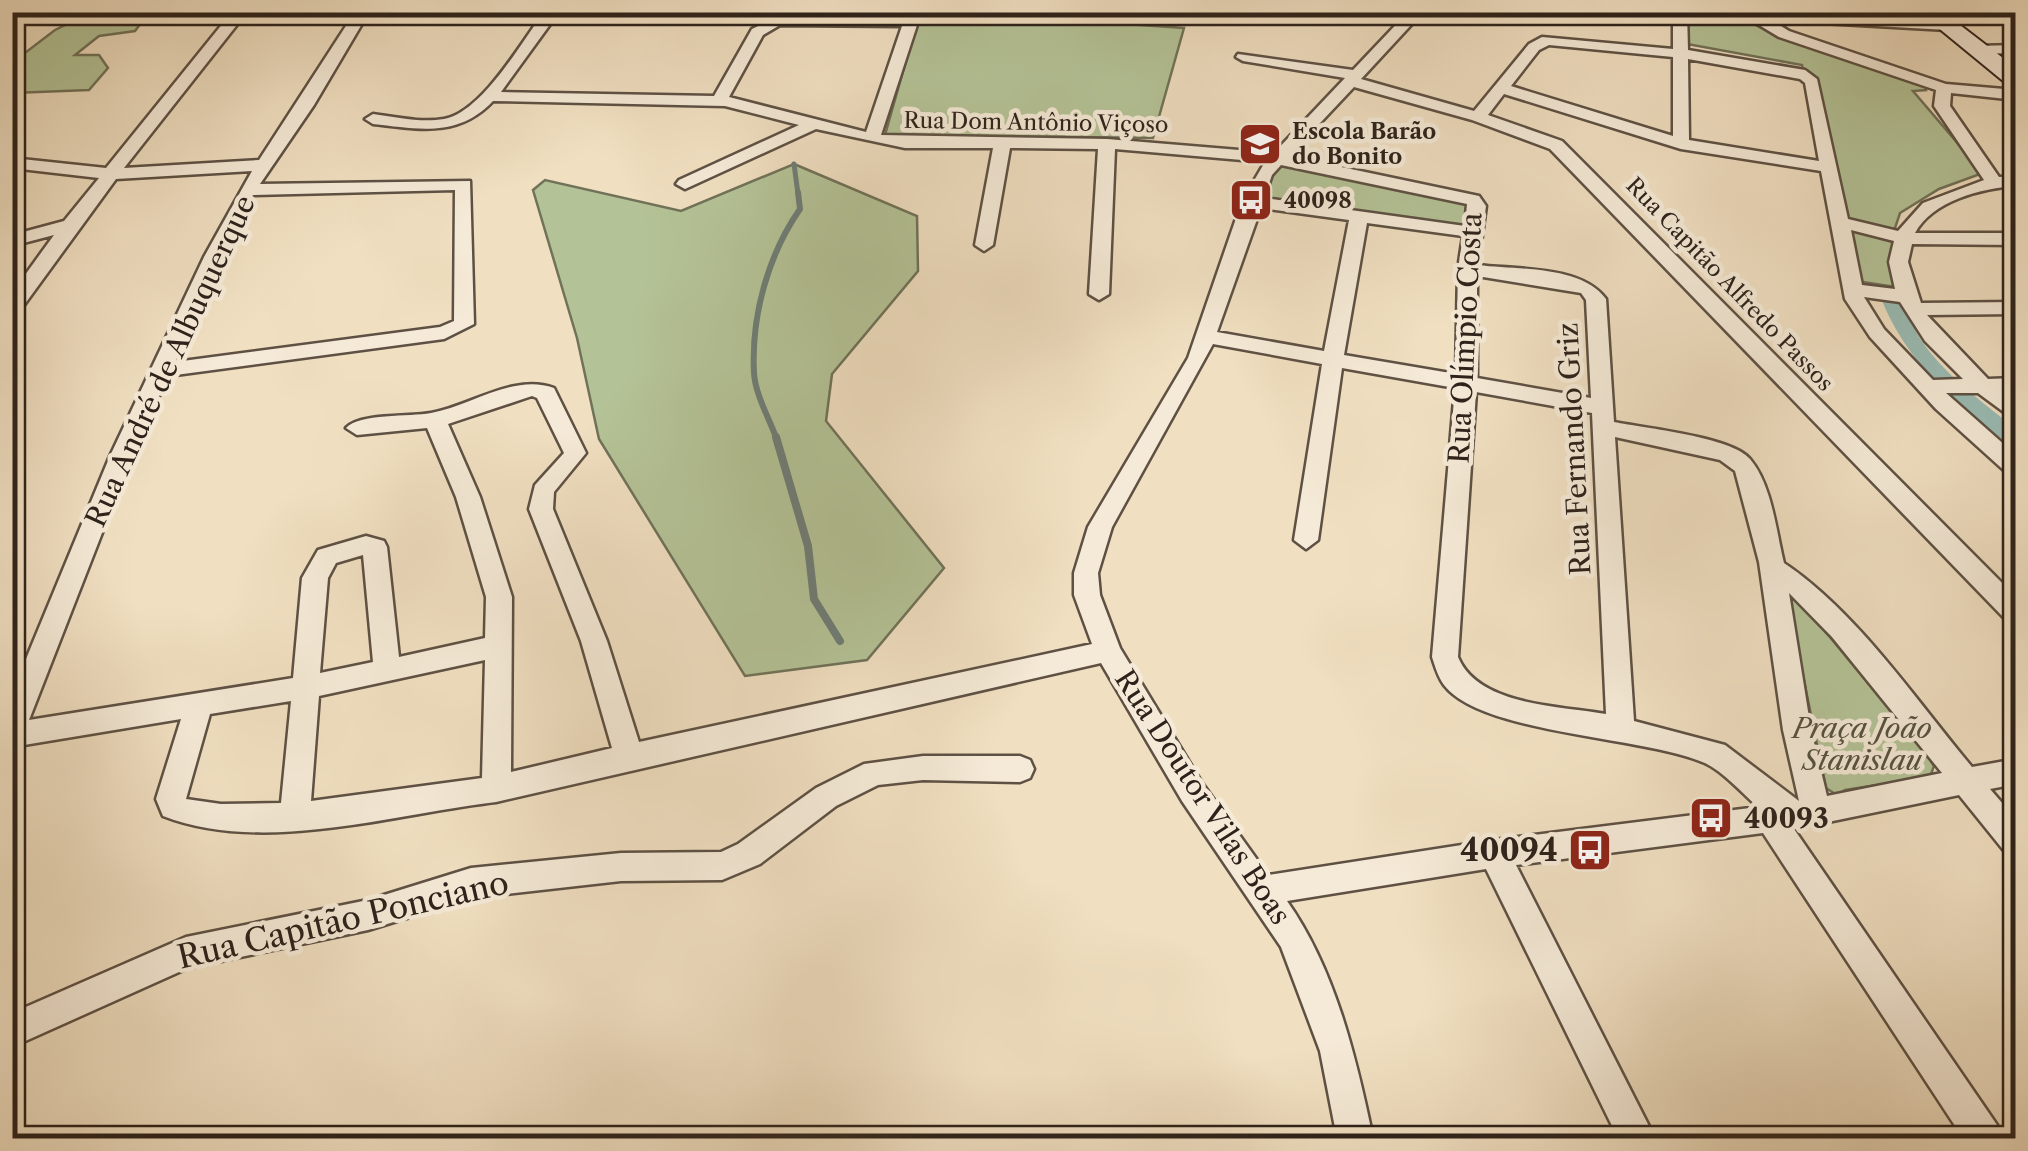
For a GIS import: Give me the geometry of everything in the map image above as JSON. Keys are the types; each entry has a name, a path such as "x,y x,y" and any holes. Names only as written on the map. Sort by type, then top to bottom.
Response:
{"main road":[{"path":"1938,19 2016,80"}],"street":[{"path":"12,24 30,12"},
{"path":"12,308 70,225 240,12"},
{"name":"Rua André de Albuquerque","path":"12,732 121,456 247,190 306,105 362,12"},
{"path":"373,118 430,124 468,116 552,12"},
{"path":"719,101 757,32 777,21 1110,12"},
{"name":"Rua Doutor Vilas Boas","path":"1355,1138 1337,1051 1320,996 1294,938 1264,890 1210,820 1108,651 1087,594 1090,558 1111,501 1178,398 1208,337 1251,202 1274,158 1416,12"},
{"path":"1680,12 1681,144"},
{"path":"1710,12 1938,19"},
{"path":"1754,15 1784,34 1944,88 2016,94"},
{"path":"872,139 912,18"},
{"path":"1478,118 1534,48 1548,40 1683,54 1791,69 1806,75 1812,82 1852,290 1877,333 2016,468"},
{"path":"1976,50 2016,49"},
{"name":"Rua Capitão Alfredo Passos","path":"1244,57 1354,78 1540,136 1568,156 2016,614"},
{"path":"1501,88 1681,144 1827,167"},
{"path":"1944,88 1942,106 1993,181"},
{"name":"Rua Dom Antônio Viçoso","path":"487,96 719,101 872,139 938,145 1107,144 1274,158"},
{"path":"685,184 814,124"},
{"path":"984,245 1002,144"},
{"path":"1099,294 1107,144"},
{"name":"Rua Olímpio Costa","path":"1274,158 1474,200 1477,206 1468,269 1466,382 1445,657 1452,676 1468,690 1499,705 1621,729"},
{"path":"12,164 110,174 264,165"},
{"path":"2016,181 1993,181 1921,211 1898,253 1898,271 1934,339 2016,414"},
{"path":"160,371 450,332 464,324 466,189 462,184 247,190"},
{"path":"1251,202 1472,232"},
{"path":"1306,540 1332,359 1359,217"},
{"path":"1838,222 1904,238 2016,239"},
{"path":"12,242 70,225"},
{"name":"Rua Fernando Griz","path":"1468,269 1572,283 1594,294 1621,729"},
{"path":"1852,290 1912,303 2016,308"},
{"path":"1208,337 1466,382 1725,453 1740,462 1750,479 1771,567 1803,770 1792,815"},
{"path":"1931,387 2016,385"},
{"path":"357,428 436,420 537,388 546,393 575,453 545,486 539,499 541,509 594,640 629,756"},
{"path":"436,420 488,552 499,596 496,789"},
{"path":"295,814 320,564 327,556 374,547 387,672"},
{"path":"1771,567 1796,584 1841,630 2016,842"},
{"name":"Rua André de Albuquerque","path":"12,732 306,687 499,646"},
{"path":"200,704 171,799 172,807 194,817 295,814 436,800 496,789 1108,651"},
{"path":"1621,729 1715,754 1792,815 1984,1138"},
{"name":"Rua Capitão Ponciano","path":"12,1030 186,953 368,915 470,883 621,867 722,866 749,854 826,797 874,772 1020,769"},
{"path":"1264,890 1494,854 1792,815 2016,771"},
{"path":"1494,854 1637,1138"}],"green space":[{"path":"90,13 147,15 135,31 99,36 75,55 99,55 108,68 89,90 13,93 13,62 55,30"},
{"path":"1688,14 1734,15 1776,34 1925,86 1926,90 1913,91 1983,173 1939,189 1900,213 1895,228 1915,290 1843,279 1802,65 1687,44"},
{"path":"917,22 1096,22 1184,28 1153,138 885,135"},
{"path":"794,164 917,216 918,271 832,374 826,421 944,568 867,660 745,676 599,439 577,338 533,190 545,180 681,211"},
{"path":"1277,164 1470,201 1465,228 1270,198 1262,192"},
{"name":"Praça João Stanislau","path":"1787,598 1800,601 1926,753 1934,766 1930,777 1845,790 1837,795 1826,788"}],"waterway":[{"path":"794,164 798,194"},
{"path":"777,439 755,381 755,330 771,266 800,209 798,192"},
{"path":"1891,298 1900,321 1926,360 2016,441"},
{"path":"777,439 808,546 814,599 840,641"}],"place":[{"name":"Escola Barão do Bonito","path":"1260,144"},
{"name":"40098","path":"1251,200"},
{"name":"40093","path":"1711,818"},
{"name":"40094","path":"1590,850"}]}
